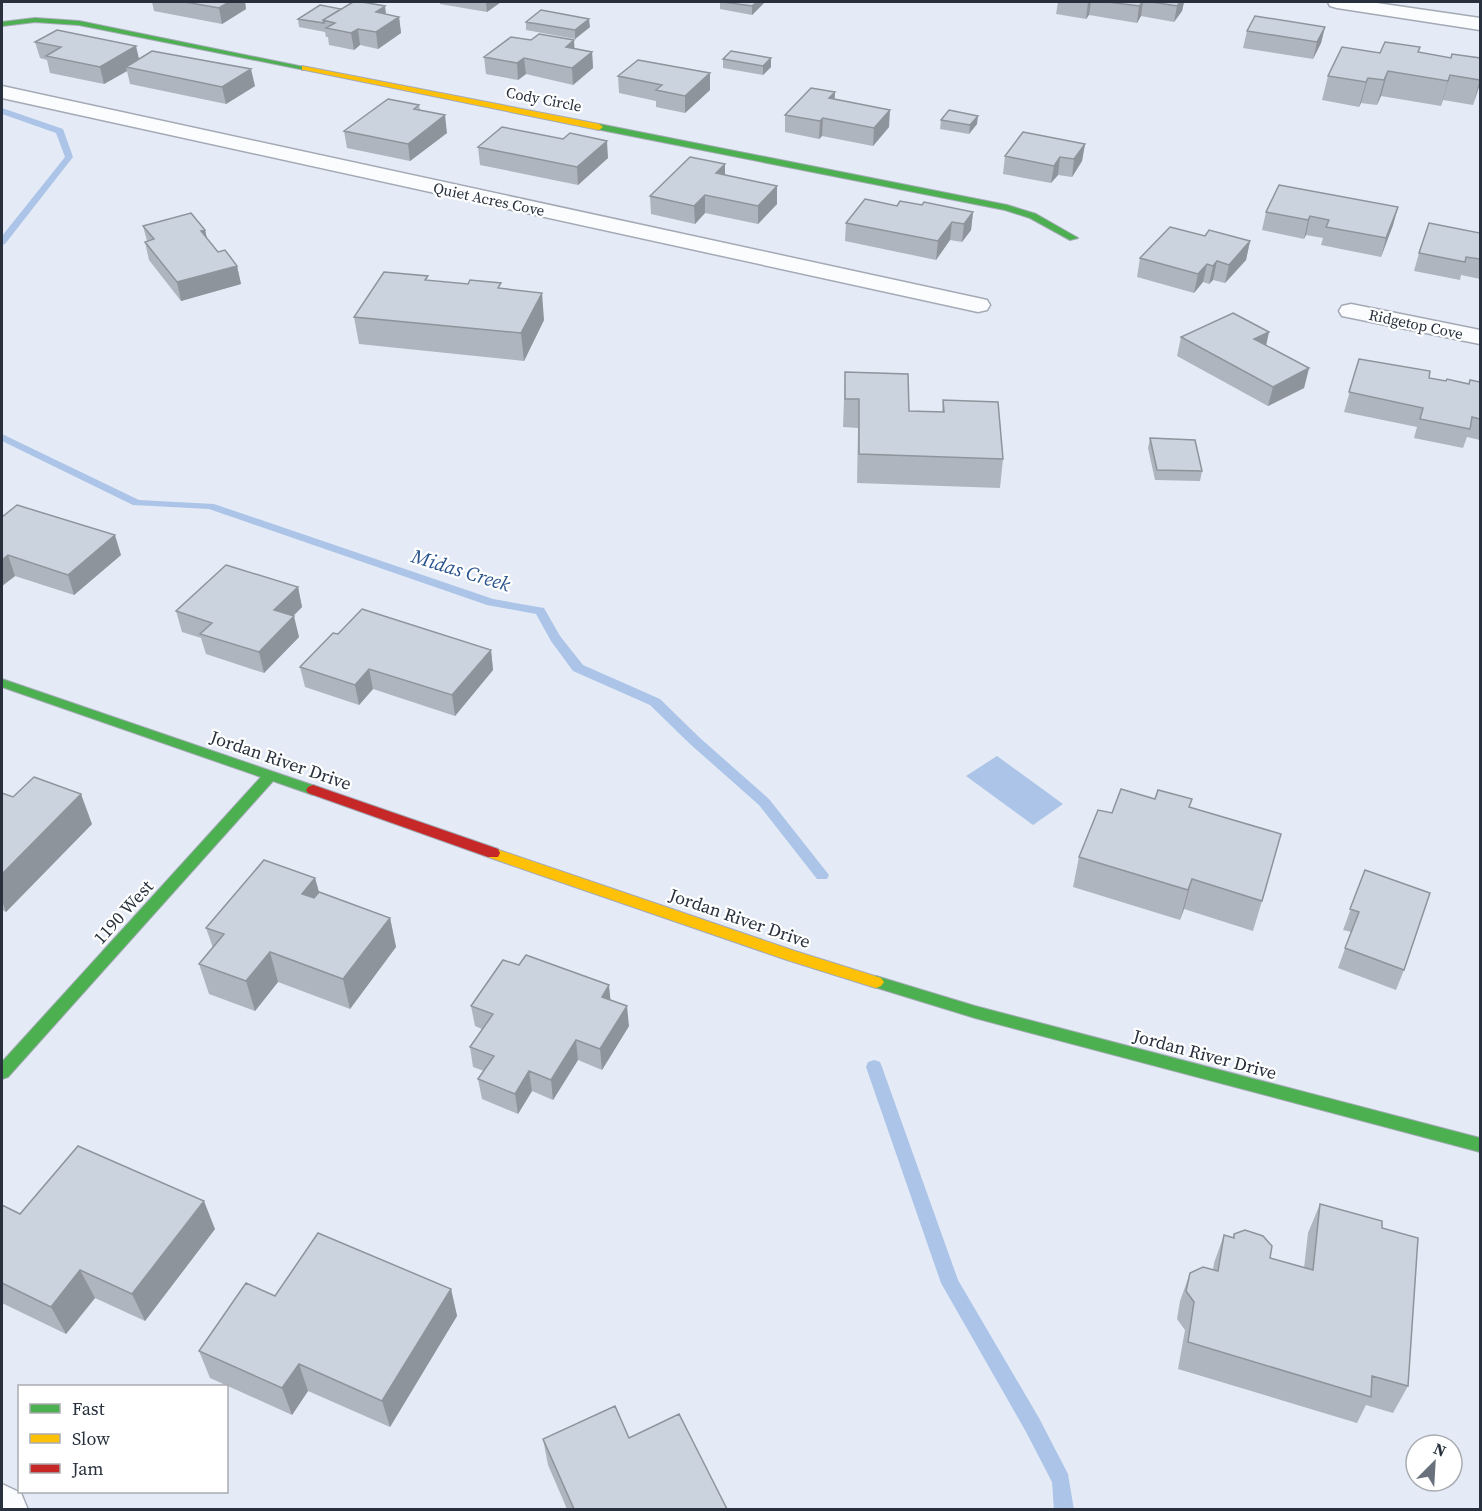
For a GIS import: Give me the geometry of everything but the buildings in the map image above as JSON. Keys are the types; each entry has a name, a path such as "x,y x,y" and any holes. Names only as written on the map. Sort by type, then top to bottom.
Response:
{"street":[{"path":"1337,2 1472,18"},
{"name":"Cody Circle","path":"2,24 35,20 79,23 1007,208 1043,221 1073,238"},
{"name":"Quiet Acres Cove","path":"2,92 978,304"},
{"name":"Ridgetop Cove","path":"1351,311 1480,337"},
{"name":"Jordan River Drive","path":"2,683 792,956 986,1015 1480,1145"},
{"name":"1190 West","path":"2,1072 270,776"}],"water":[{"path":"997,756 1063,804 1033,825 966,776"}],"waterway":[{"name":"Midas Creek","path":"2,111 60,131 69,157 2,242"},
{"name":"Midas Creek","path":"2,437 137,503 210,506 491,602 540,611 555,638 578,668 655,702 764,802 822,875"},
{"path":"874,1067 950,1283 1032,1424 1061,1481 1064,1510"}],"traffic: fast":[{"path":"2,24 35,20 79,23 305,68"},
{"path":"599,127 1007,208 1033,216 1073,238"},
{"path":"2,683 313,790"},
{"path":"2,1072 270,776"},
{"path":"876,982 975,1012 1480,1145"}],"traffic: slow":[{"path":"305,68 599,127"},
{"path":"493,853 792,956 876,982"}],"traffic: jam":[{"path":"313,790 493,853"}]}
